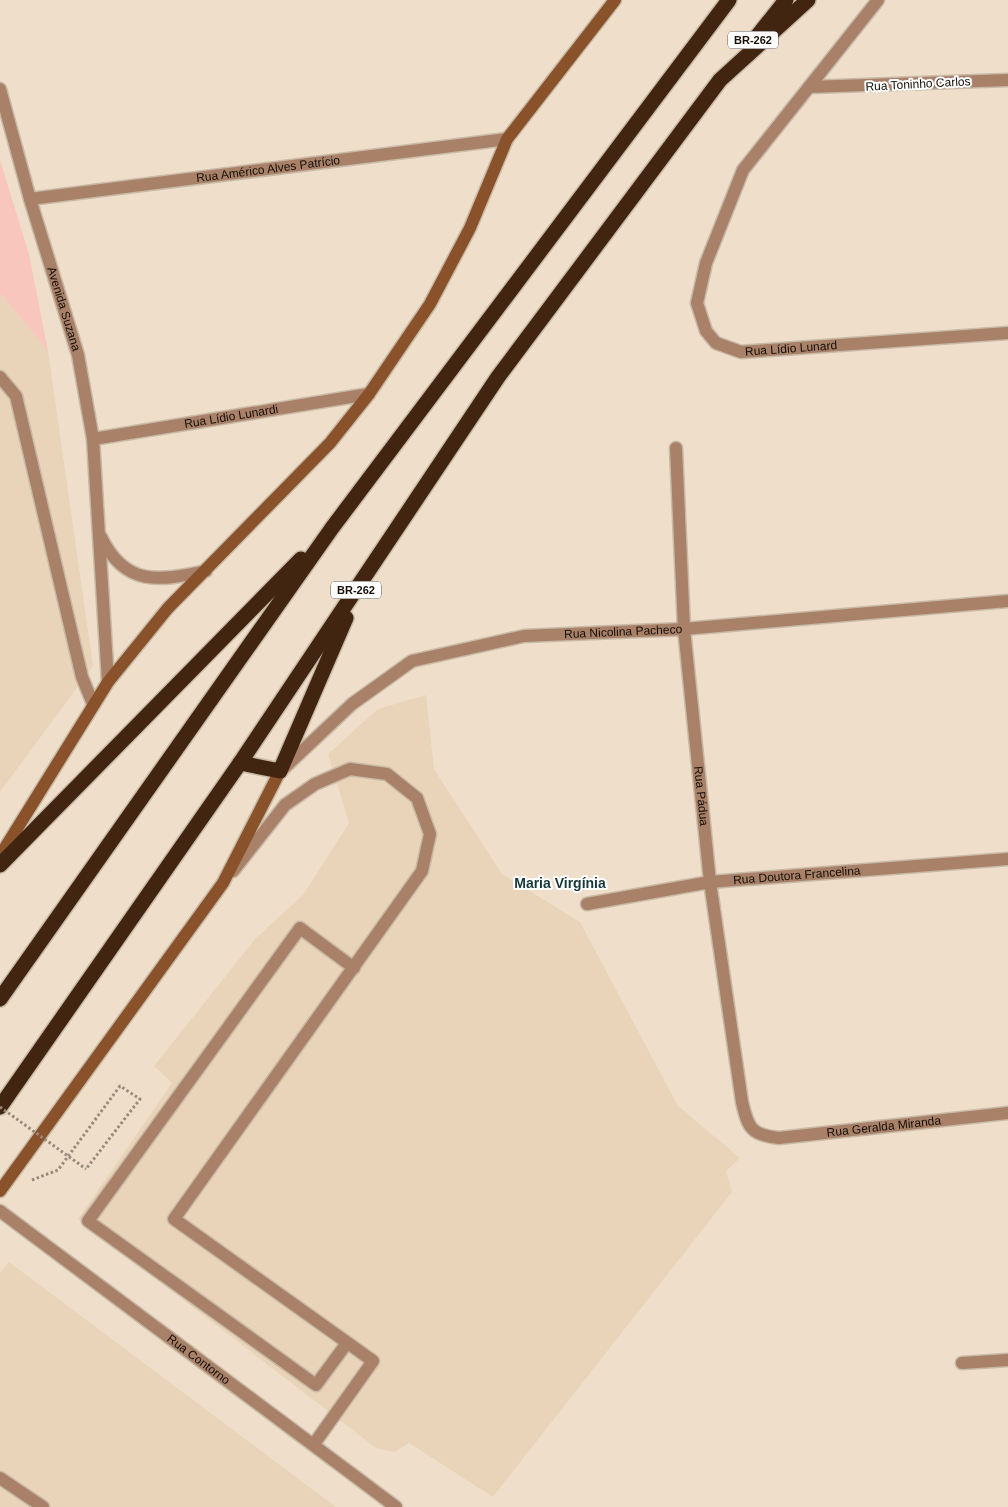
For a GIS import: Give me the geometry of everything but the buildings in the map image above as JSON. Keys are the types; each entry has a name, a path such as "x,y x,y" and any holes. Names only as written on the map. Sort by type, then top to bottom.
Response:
{"highway":[{"name":"BR-262","path":"0,999 332,528 729,0"},
{"name":"BR-262","path":"0,1107 240,763 498,377 720,80 786,0"},
{"path":"720,80 808,0"},
{"path":"0,865 332,528"},
{"path":"240,763 280,772 362,580"}],"main road":[{"path":"0,856 108,682 168,608 330,444 369,394 430,304 470,228 506,139 615,0"},
{"path":"0,1191 223,883 280,772"}],"street":[{"name":"Rua Lídio Lunard","path":"878,0 743,170 706,263 697,303 706,331 716,343 741,352 1008,333"},
{"name":"Rua Toninho Carlos","path":"810,87 827,88 1008,80"},
{"name":"Avenida Suzana","path":"0,89 30,199 78,355 93,439 108,682"},
{"name":"Rua Américo Alves Patrício","path":"30,199 506,139"},
{"path":"0,377 16,396 82,677 93,704"},
{"name":"Rua Lídio Lunardi","path":"93,439 369,394"},
{"name":"Rua Pádua","path":"676,448 684,629 710,882 742,1102 747,1123 761,1136"},
{"name":"Avenida Suzana","path":"98,533 114,559 126,570 138,576 162,579 206,571"},
{"name":"Rua Nicolina Pacheco","path":"280,772 352,704 412,661 524,636 684,629 1008,601"},
{"path":"223,883 285,805 315,784 350,769 387,774 417,798 430,834 422,871 174,1219 373,1361 314,1444"},
{"name":"Rua Doutora Francelina","path":"587,904 710,882 1008,860"},
{"path":"347,1343 316,1385 88,1222 300,928 354,968"},
{"name":"Rua Geralda Miranda","path":"761,1136 779,1138 1008,1113"},
{"name":"Rua Contorno","path":"0,1211 396,1507"},
{"path":"962,1362 1008,1360"},
{"path":"0,1478 43,1507"}],"path":[{"path":"0,1107 63,1152 71,1158 86,1169 140,1099 120,1086 98,1116 69,1155 64,1162 58,1170"}],"shaded area":[{"path":"0,160 29,254 48,351 0,293"},
{"path":"0,293 48,351 93,666 0,792"},
{"path":"426,695 434,769 502,874 580,922 678,1106 740,1158 726,1171 732,1192 493,1497 409,1443 394,1452 376,1448 78,1219 172,1083 154,1066 255,939 303,895 349,823 328,754 378,709"},
{"path":"9,1262 336,1507 0,1507 0,1273"}],"district":[{"name":"Maria Virgínia","path":"560,883"}]}
